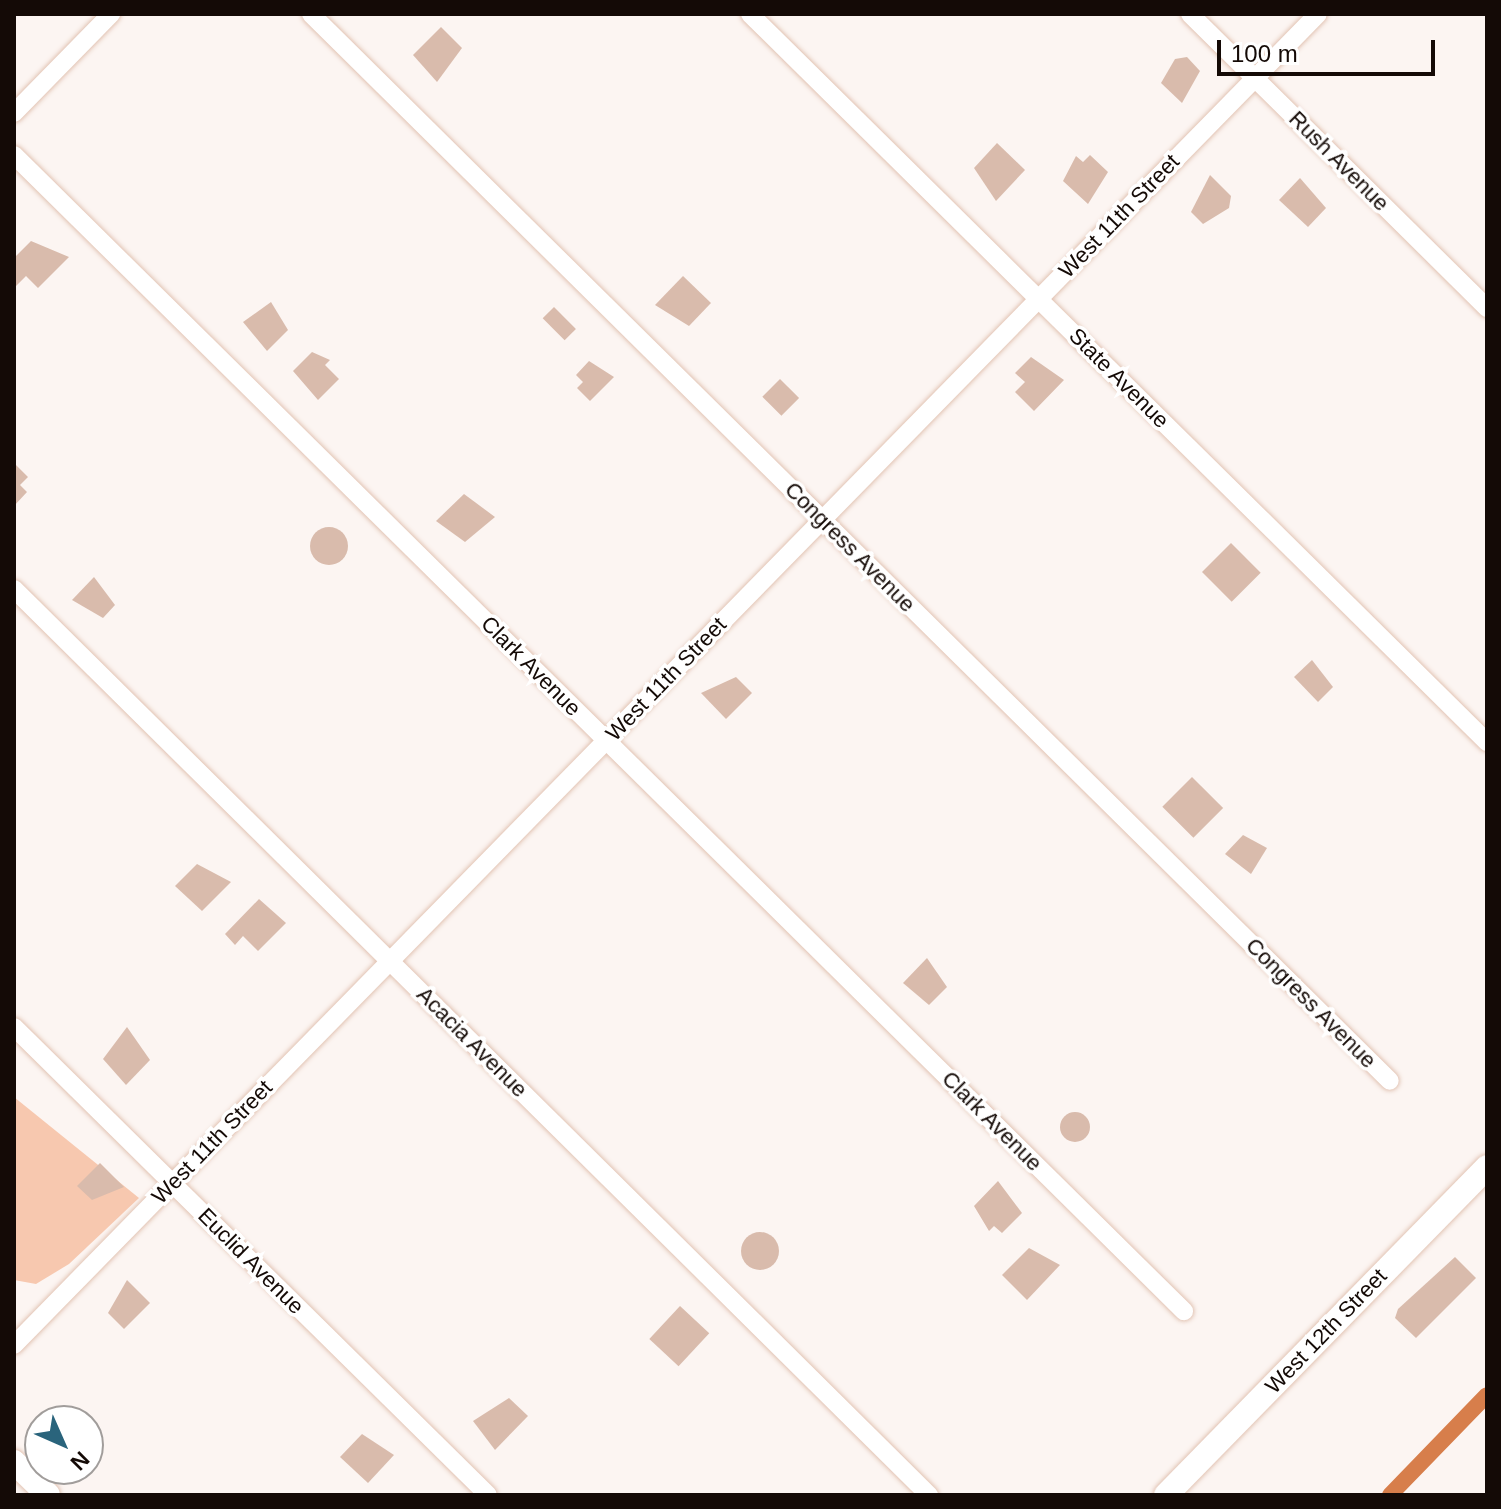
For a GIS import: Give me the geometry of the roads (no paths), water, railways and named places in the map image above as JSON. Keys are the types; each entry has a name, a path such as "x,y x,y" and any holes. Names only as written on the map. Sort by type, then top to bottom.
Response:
{"street":[{"path":"14,113 111,14"},
{"name":"Congress Avenue","path":"311,14 1390,1081"},
{"name":"State Avenue","path":"750,14 1487,742"},
{"name":"Rush Avenue","path":"1190,14 1487,308"},
{"name":"West 11th Street","path":"14,1345 1318,14"},
{"name":"Clark Avenue","path":"14,155 1184,1311"},
{"name":"Acacia Avenue","path":"14,589 929,1495"},
{"name":"Euclid Avenue","path":"14,1027 488,1495"},
{"name":"West 12th Street","path":"1166,1495 1487,1167"},
{"path":"14,1462 48,1495"}],"waterway":[{"path":"1390,1495 1487,1395"}]}
